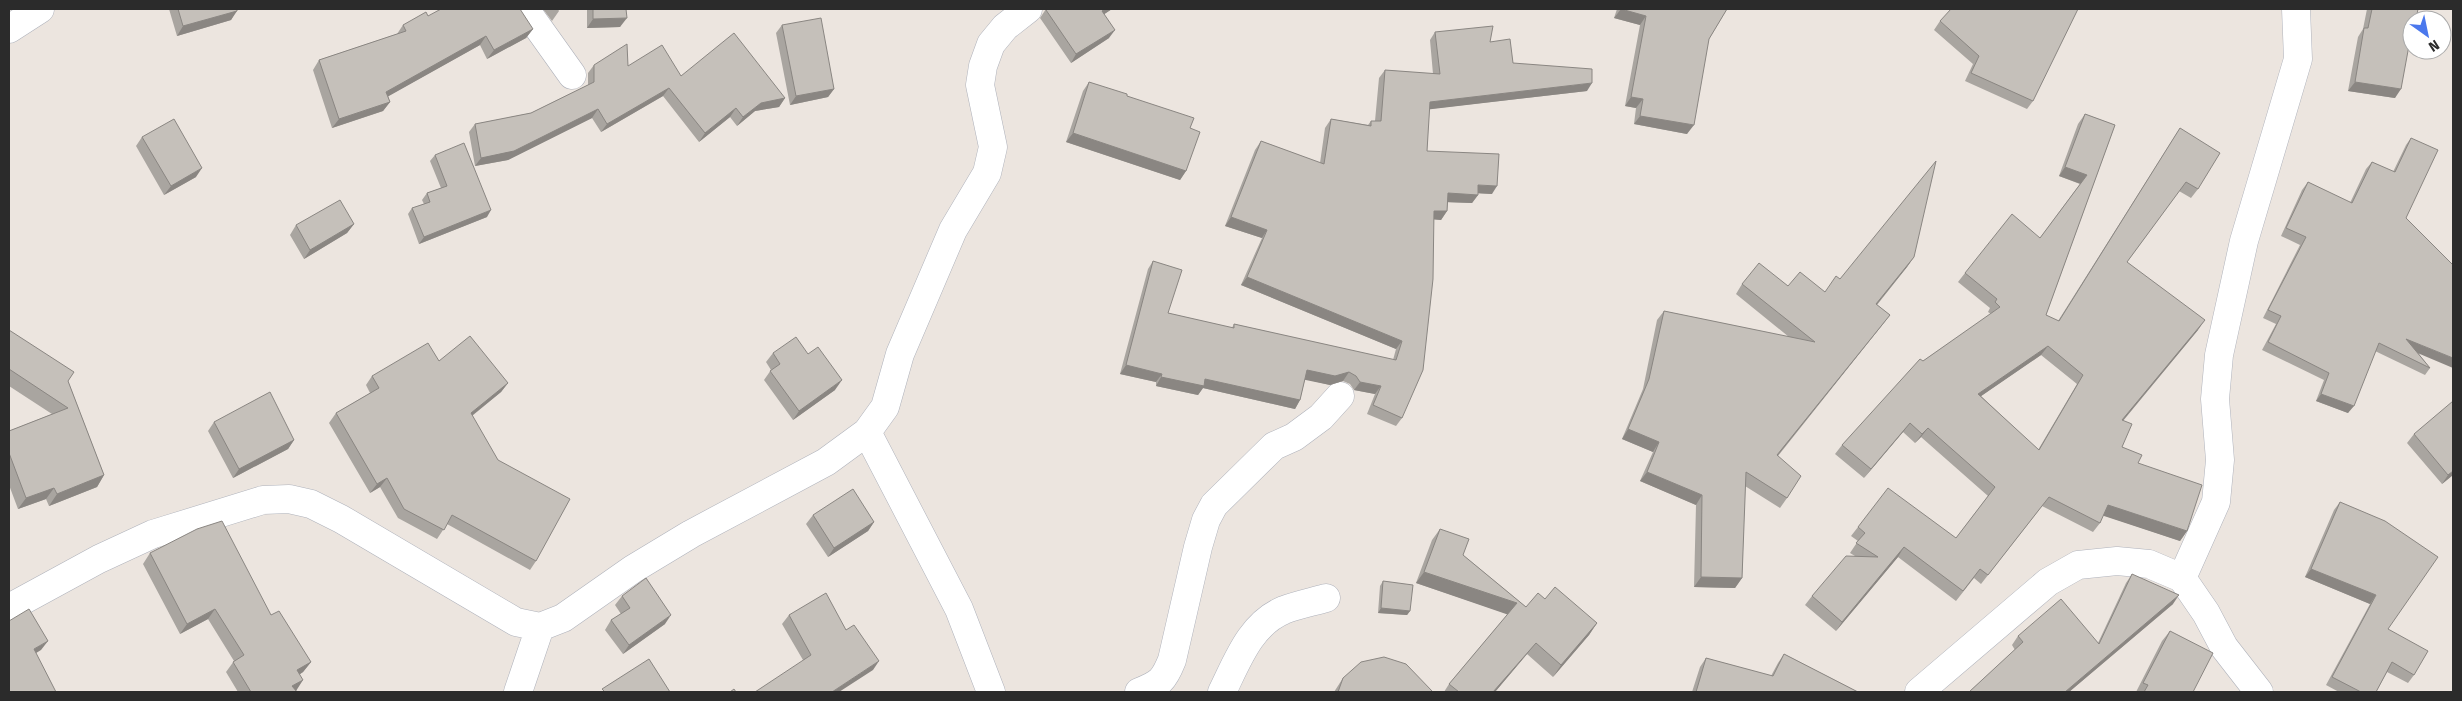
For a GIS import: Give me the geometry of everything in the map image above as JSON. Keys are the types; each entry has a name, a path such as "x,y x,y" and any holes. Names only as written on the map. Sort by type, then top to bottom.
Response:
{"street":[{"path":"9,29 40,9"},
{"path":"525,9 572,75"},
{"path":"9,608 98,558 153,534 263,500 289,499 311,504 341,519 516,622 540,627 563,618 634,569 691,534 826,462 867,432 885,407 900,354 953,230 987,173 993,147 980,85 983,66 991,44 1005,27 1028,9"},
{"path":"2182,578 2216,502 2220,460 2215,399 2219,355 2244,240 2298,59 2296,9"},
{"path":"1140,692 1156,686 1165,677 1172,660 1198,547 1206,520 1214,505 1249,468 1274,446 1294,437 1340,396"},
{"path":"867,432 959,609 991,692"},
{"path":"1919,692 2048,582 2078,565 2117,561 2149,564 2182,578 2206,613 2224,647 2259,692"},
{"path":"1222,692 1244,647 1261,625 1283,610 1326,598"},
{"path":"518,692 540,627"}],"building":[{"path":"178,9 237,9 237,11 183,26"},
{"path":"441,9 520,9 533,29 494,50 486,36 386,92 390,102 339,119 319,60 406,31 403,25 426,12 428,16"},
{"path":"593,9 626,9 627,18 593,19"},
{"path":"1047,9 1105,9 1102,11 1115,30 1076,54"},
{"path":"1621,9 1727,9 1709,39 1694,125 1640,116 1643,99 1631,97 1646,16"},
{"path":"1951,9 2078,9 2033,101 1971,73 1979,56 1940,21"},
{"path":"2372,9 2418,9 2402,10 2402,60 2406,60 2401,89 2355,82 2364,28 2368,28"},
{"path":"821,18 834,89 796,96 782,25"},
{"path":"1493,26 1490,42 1510,39 1513,63 1592,69 1592,83 1430,102 1427,151 1499,154 1497,186 1478,185 1478,195 1448,193 1447,211 1434,211 1433,279 1423,370 1402,418 1373,405 1381,386 1360,382 1356,376 1349,372 1335,376 1307,370 1300,400 1205,379 1204,386 1161,377 1162,374 1126,365 1153,261 1182,270 1168,313 1234,328 1234,324 1396,360 1402,341 1247,277 1267,230 1231,217 1261,141 1324,164 1331,119 1371,126 1371,121 1381,121 1385,70 1440,74 1435,32"},
{"path":"734,33 785,98 761,103 743,117 736,108 705,133 669,88 607,124 598,109 514,151 481,158 475,124 531,113 594,82 594,65 627,44 628,66 662,45 681,76"},
{"path":"1089,82 1194,118 1190,128 1200,132 1186,171 1073,133"},
{"path":"2085,114 2115,125 2046,315 2059,321 2180,128 2220,153 2198,189 2186,182 2127,262 2205,320 2122,420 2132,424 2122,447 2142,455 2138,463 2202,485 2187,531 2108,505 2100,523 2049,497 1988,575 1980,569 1963,591 1904,547 1842,622 1812,596 1846,556 1878,557 1856,543 1865,533 1858,527 1888,488 1956,538 1995,487 1928,428 1922,434 1910,423 1871,469 1842,445 1920,359 1923,361 2000,307 1995,302 1997,299 1965,273 2012,214 2040,238 2087,175 2065,167","holes":["2048,346 2083,375 2039,450 1978,394"]},
{"path":"174,119 202,168 171,186 142,137"},
{"path":"2411,138 2438,150 2406,218 2453,265 2453,358 2406,339 2430,368 2379,343 2354,406 2321,394 2329,373 2268,342 2281,316 2268,310 2306,237 2286,228 2308,182 2352,203 2372,162 2395,172"},
{"path":"464,143 491,210 424,237 412,208 430,202 427,193 447,186 435,155"},
{"path":"1936,161 1914,257 1876,304 1890,315 1777,455 1801,476 1787,498 1746,472 1742,578 1701,577 1702,495 1647,472 1659,442 1628,429 1649,379 1664,311 1815,342 1742,284 1759,263 1788,286 1800,272 1825,292 1836,276 1840,279"},
{"path":"340,200 354,224 310,250 296,225"},
{"path":"9,330 74,372 68,381 104,475 57,494 54,488 26,498 9,453 9,431 68,408 9,369"},
{"path":"470,336 508,383 471,413 498,460 570,499 536,561 452,515 444,530 404,509 387,478 377,484 336,413 379,388 372,376 428,343 439,361"},
{"path":"796,337 808,354 818,347 842,380 799,411 770,371 780,364 773,353"},
{"path":"270,392 294,440 239,469 214,422"},
{"path":"2453,401 2453,471 2448,475 2414,434"},
{"path":"853,489 874,522 834,548 813,515"},
{"path":"2340,502 2385,521 2438,557 2388,629 2428,651 2414,675 2392,662 2376,692 2361,692 2332,677 2376,595 2311,569"},
{"path":"222,521 271,615 279,611 311,662 297,670 303,680 292,686 297,692 251,692 233,662 244,655 215,609 187,624 150,553 197,529"},
{"path":"1440,529 1469,539 1463,555 1526,607 1538,593 1545,599 1555,587 1597,623 1561,665 1536,643 1493,692 1459,692 1449,684 1517,603 1424,572"},
{"path":"2132,574 2179,595 2065,692 1969,692 2023,642 2018,636 2061,599 2099,644"},
{"path":"646,578 671,615 629,645 611,620 630,608 622,596"},
{"path":"1383,581 1413,585 1410,611 1381,608"},
{"path":"826,593 846,630 854,625 879,661 832,692 755,692 811,655 789,615"},
{"path":"29,609 48,641 34,649 56,692 9,692 9,621"},
{"path":"2170,631 2213,653 2193,692 2144,692 2148,685 2143,683"},
{"path":"1784,654 1858,692 1696,692 1706,658 1773,676"},
{"path":"1384,657 1406,664 1432,691 1338,692 1343,678 1361,662"},
{"path":"649,659 670,692 605,692 602,689"}]}
